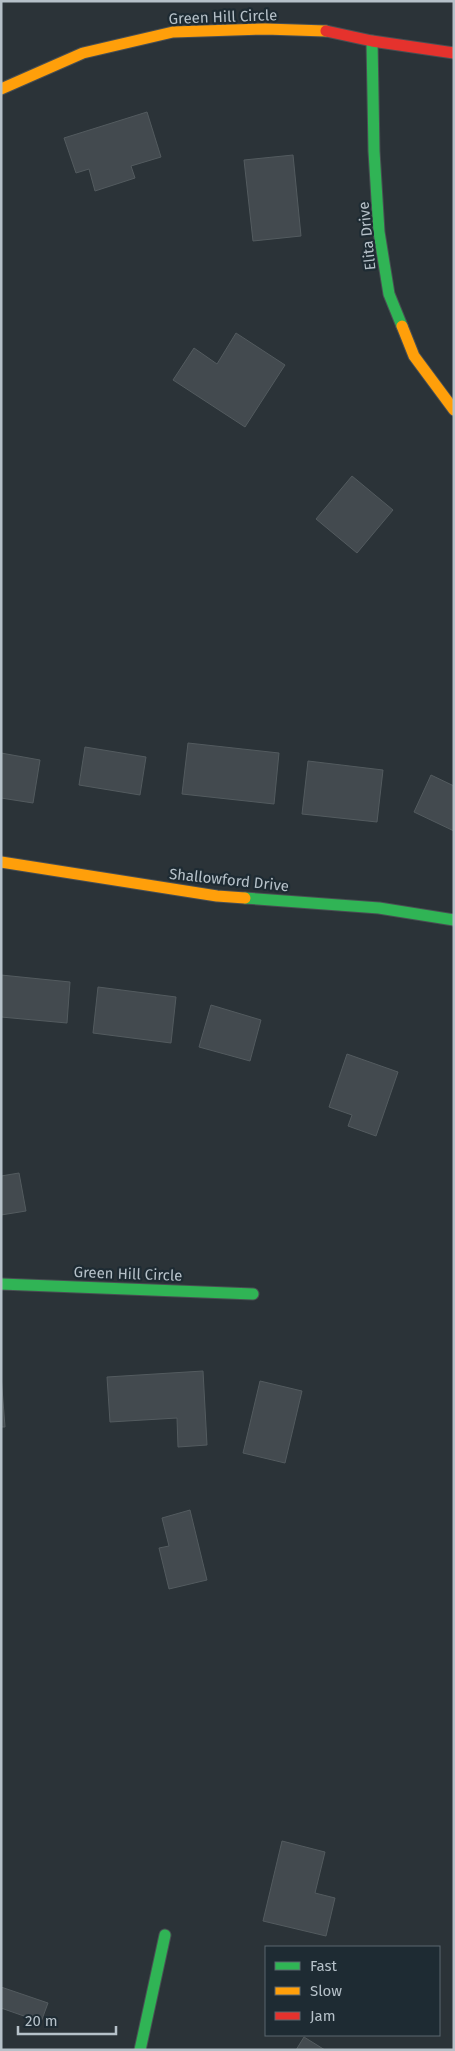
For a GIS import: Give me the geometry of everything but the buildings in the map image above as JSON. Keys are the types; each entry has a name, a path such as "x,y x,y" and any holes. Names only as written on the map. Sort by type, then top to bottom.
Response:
{"street":[{"name":"Green Hill Circle","path":"1,89 83,53 173,32 265,29 326,31 372,41 454,53"},
{"name":"Elita Drive","path":"372,41 374,151 379,223 389,294 414,356 454,410"},
{"name":"Shallowford Drive","path":"1,862 217,896 379,908 454,920"},
{"name":"Green Hill Circle","path":"1,1284 253,1294"},
{"path":"140,2050 165,1935"}],"traffic: fast":[{"path":"372,41 374,151 379,232 389,294 402,326"},
{"path":"245,898 379,908 454,920"},
{"path":"1,1284 253,1294"},
{"path":"140,2050 165,1935"}],"traffic: slow":[{"path":"1,89 83,53 173,32 265,29 326,31"},
{"path":"402,326 414,356 454,410"},
{"path":"1,862 217,896 245,898"}],"traffic: jam":[{"path":"326,31 372,41 454,53"}]}
